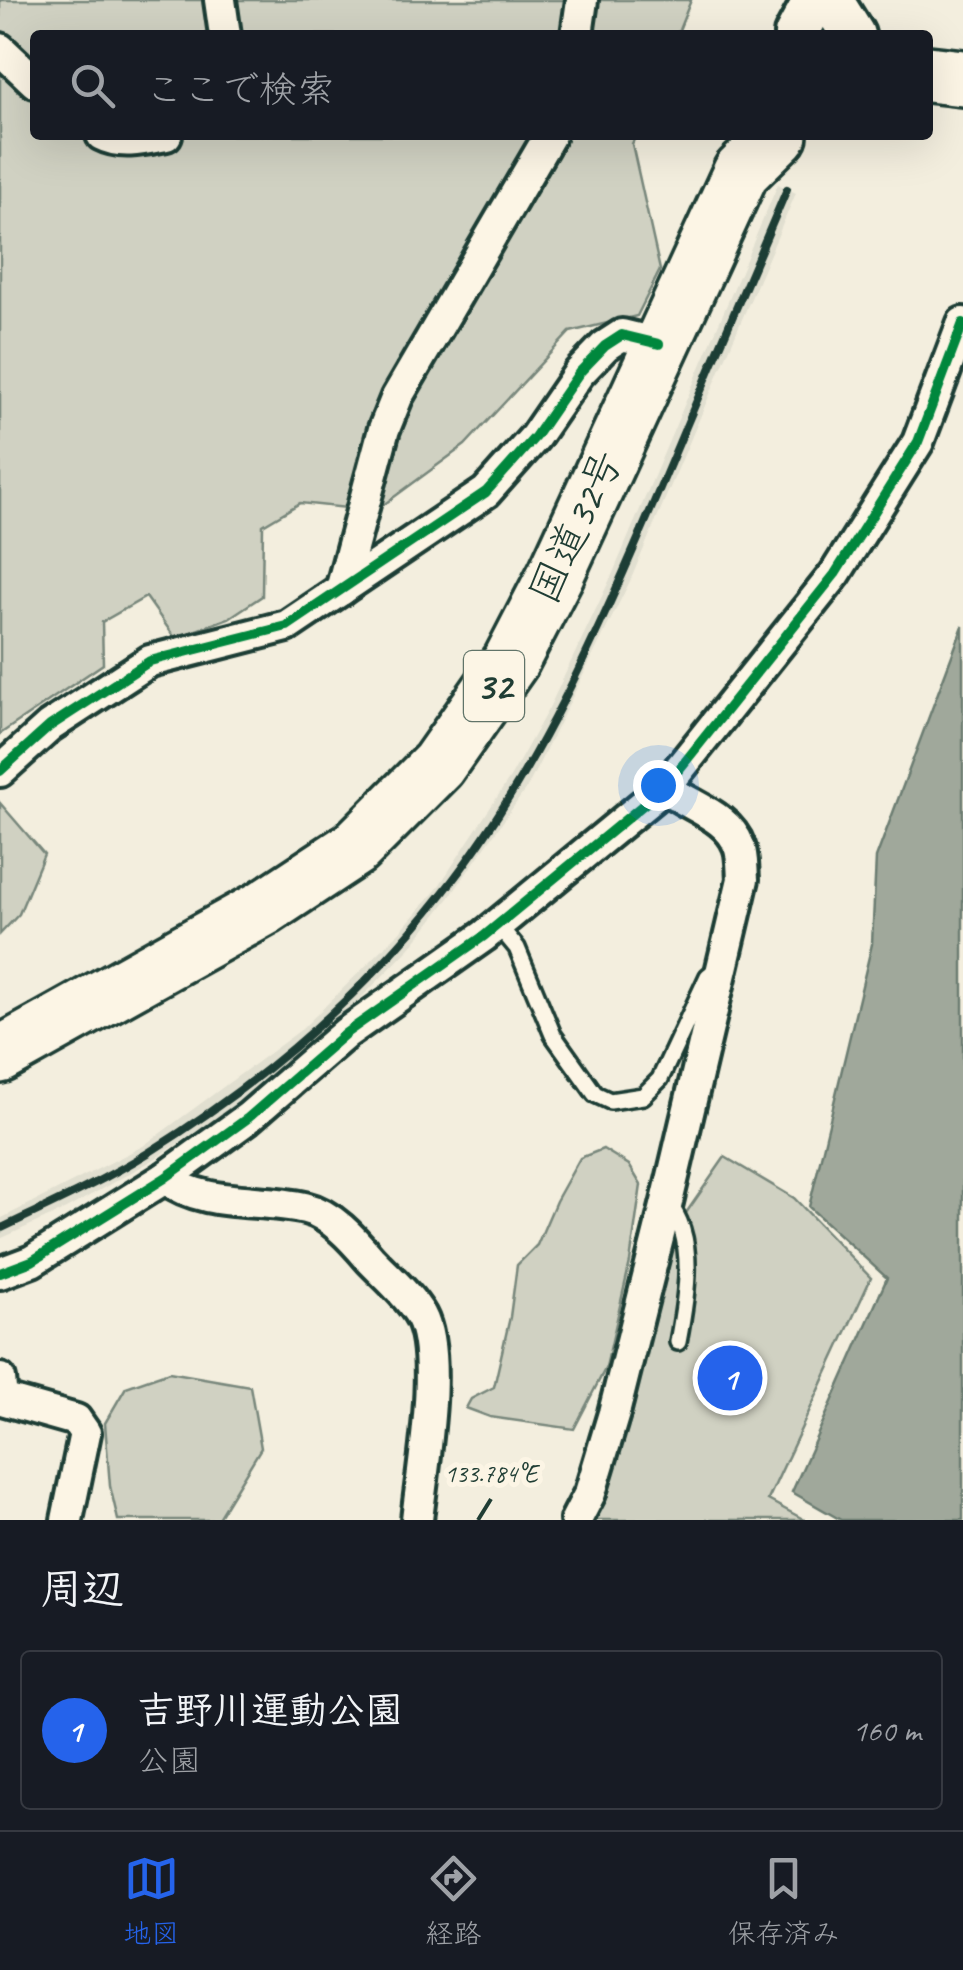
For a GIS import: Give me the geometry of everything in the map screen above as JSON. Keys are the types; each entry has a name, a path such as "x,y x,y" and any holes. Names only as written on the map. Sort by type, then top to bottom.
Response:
{"highway":[{"path":"933,75 963,78"},
{"name":"国道32号","path":"0,1055 264,908 354,848 438,764 512,661 556,574 660,344 759,147"}],"street":[{"path":"220,0 224,30"},
{"path":"579,30 582,0"},
{"path":"799,30 815,0"},
{"path":"831,0 848,30"},
{"path":"0,49 30,77"},
{"path":"112,140 142,140"},
{"path":"341,590 384,429 397,397 547,140"},
{"path":"0,1273 32,1261 165,1178 248,1118 346,1033 498,925 665,787 835,574 918,442 963,323"},
{"path":"0,771 50,726 150,661 287,626 486,492 535,437 579,373 604,346 622,334 660,344"},
{"path":"576,1520 590,1492 614,1413 743,878 739,844 713,814 665,787"},
{"path":"165,1178 194,1196 306,1208 324,1216 355,1242 420,1314 430,1341 428,1417 417,1520"},
{"path":"0,1379 2,1399 76,1420 85,1434 66,1520"}],"lane":[{"path":"498,925 517,948 553,1034 595,1094 610,1101 628,1100 652,1089 708,976 724,964"},
{"path":"667,1202 679,1216 686,1246 678,1342"}],"shaded area":[{"path":"0,0 691,0 679,30 30,30 30,140 634,140 660,270 637,316 570,332 465,445 375,511 300,503 263,525 262,596 229,618 175,638 146,597 102,622 103,664 0,734"},
{"path":"778,184 796,193 630,581 528,786 449,898 409,949 364,995 313,1043 233,1107 153,1160 66,1209 0,1239 0,1219 143,1146 302,1029 396,936 437,889 511,776 550,706 613,573"},
{"path":"963,626 963,1520 841,1520 792,1492 887,1278 809,1207 872,944 876,858"},
{"path":"0,803 44,854 19,914 0,934"},
{"path":"603,1149 629,1165 641,1185 630,1262 606,1367 574,1429 490,1417 466,1408 471,1399 494,1387 517,1265 537,1245 580,1158"},
{"path":"725,1157 794,1198 871,1278 768,1500 805,1520 593,1520 612,1478 670,1236"},
{"path":"169,1372 250,1386 261,1448 217,1520 118,1520 110,1486 105,1423 126,1387"}],"railway":[{"path":"0,1229 130,1164 229,1098 343,1003 442,894 508,800 590,647 787,189"}],"cycle path":[{"path":"0,1273 32,1261 165,1178 248,1118 346,1033 484,936 665,787 835,574 918,442 963,323"},
{"path":"0,771 50,726 150,661 287,626 486,492 535,437 579,373 605,346 622,335 659,344"}],"place":[{"name":"吉野川運動公園","path":"730,1378"}]}
